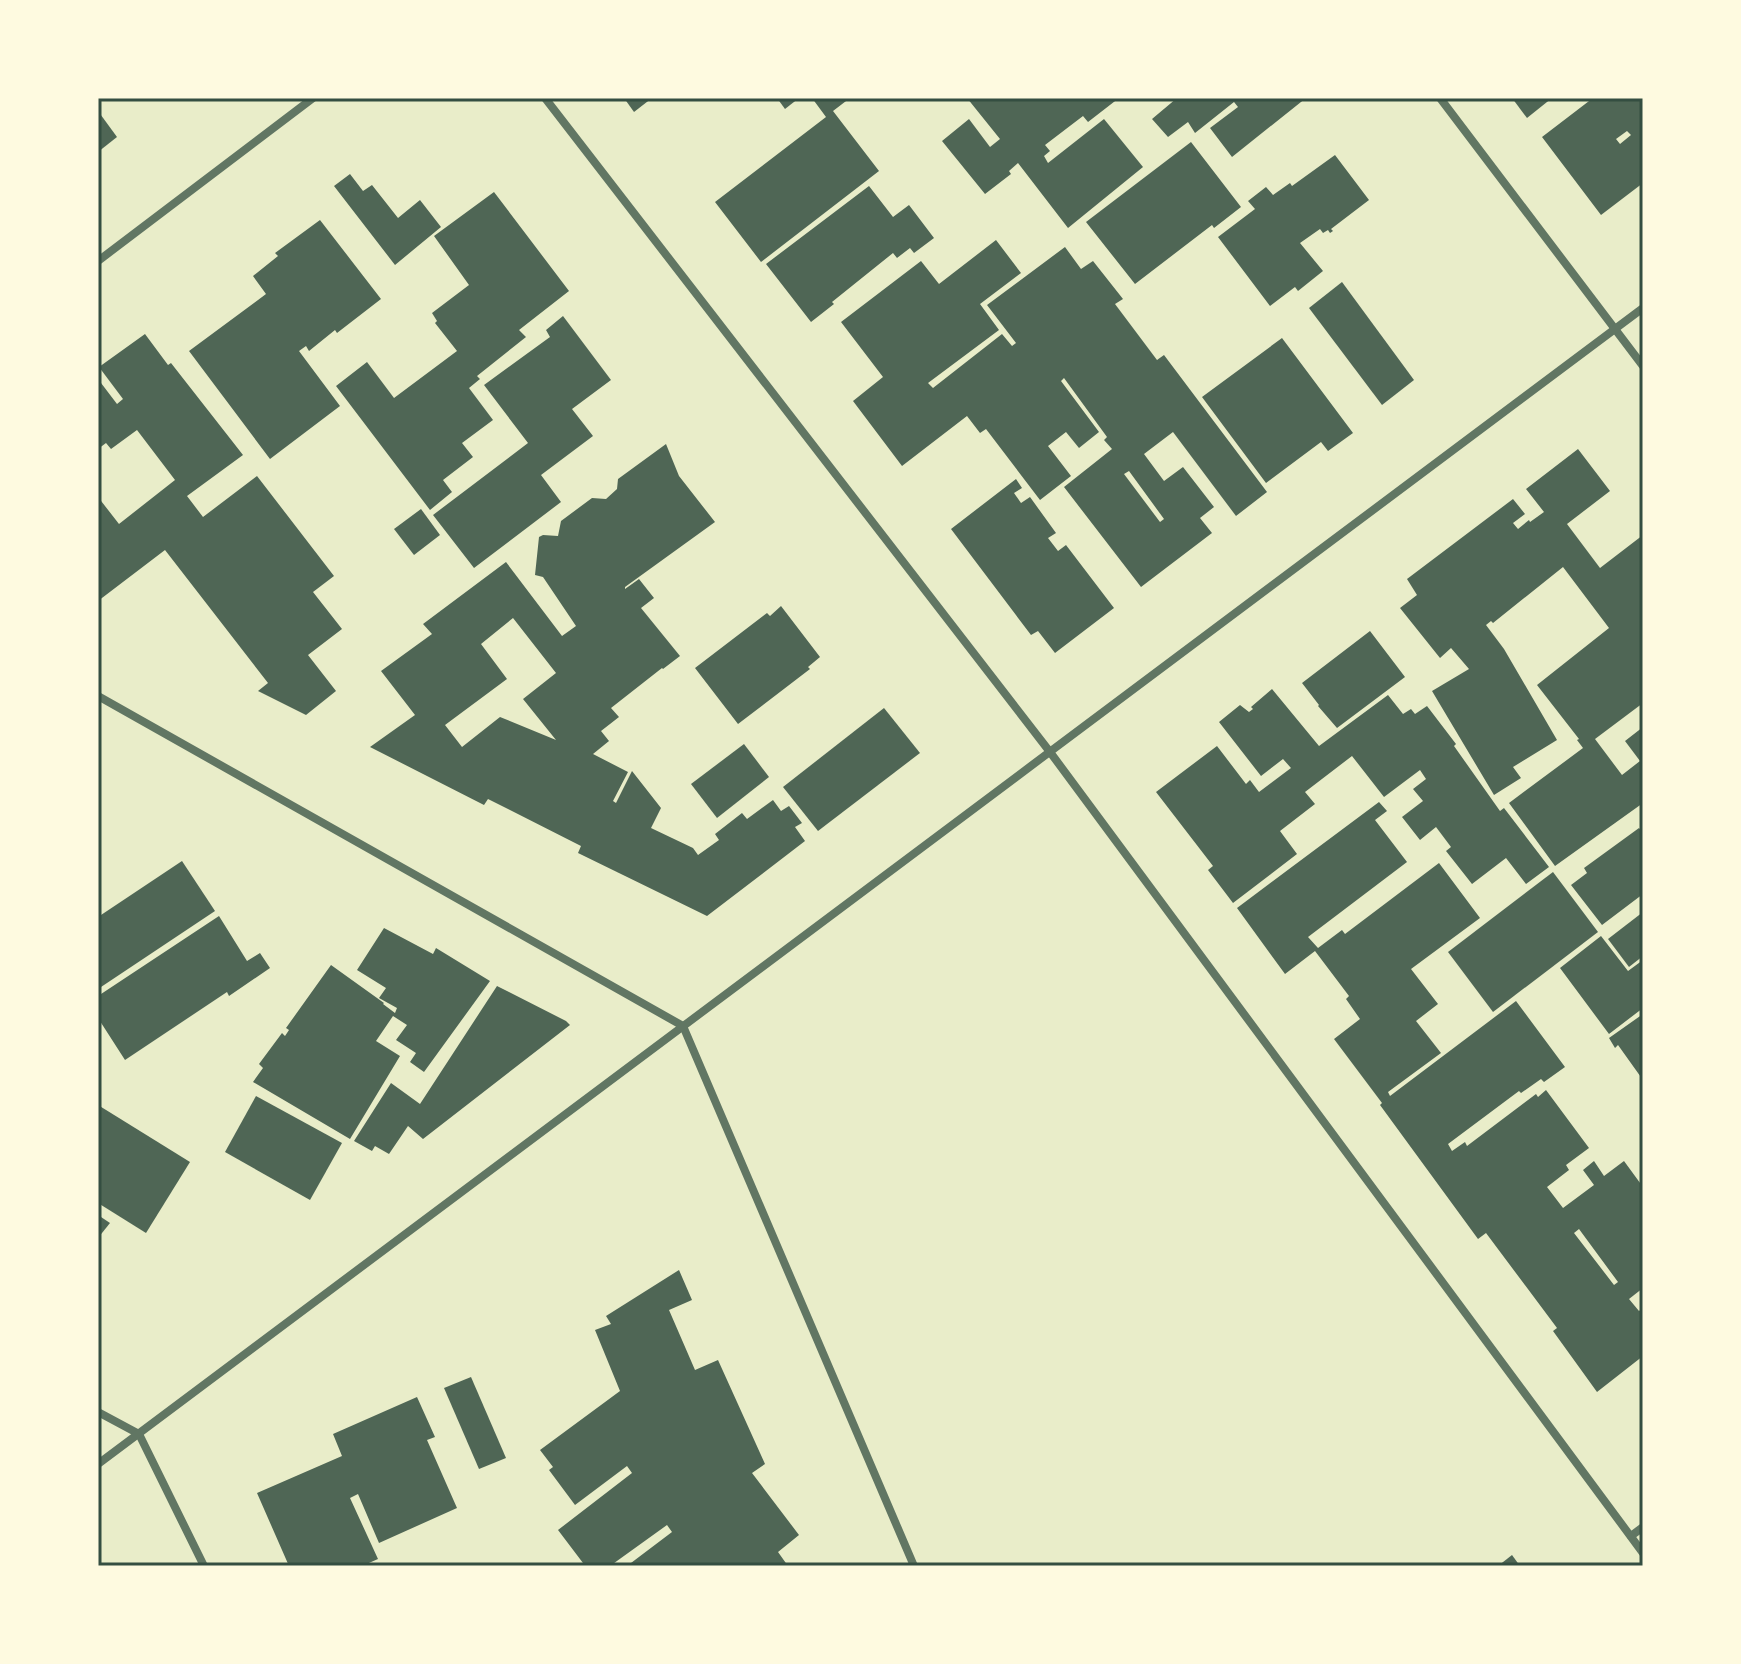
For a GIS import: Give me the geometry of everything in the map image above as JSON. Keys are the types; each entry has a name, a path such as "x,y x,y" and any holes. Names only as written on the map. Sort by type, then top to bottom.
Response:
{"street":[{"path":"98,261 313,98"},
{"path":"545,98 1050,752 1643,1553"},
{"path":"1440,98 1643,366"},
{"path":"98,1464 1643,308"},
{"path":"98,696 683,1026 914,1566"},
{"path":"98,1412 139,1434 204,1566"},
{"path":"1631,1536 1643,1527"}],"building":[{"path":"624,98 652,98 634,112"},
{"path":"777,98 799,98 785,109"},
{"path":"812,98 850,98 833,111 879,171 761,262 715,202 826,117"},
{"path":"967,98 1119,98 1088,122 1083,116 1045,145 1050,151 1044,156 1048,163 1104,119 1143,167 1068,228 1018,163 1009,171 1011,174 985,194 942,141 969,119 990,147 1000,139"},
{"path":"1177,98 1306,98 1232,157 1210,128 1238,107 1234,102 1195,133 1188,122 1168,137 1152,119"},
{"path":"1512,98 1552,98 1527,118"},
{"path":"1593,98 1643,98 1643,183 1601,215 1542,137","holes":["1627,131 1631,135 1620,144 1616,139"]},
{"path":"98,111 117,137 98,152"},
{"path":"1191,142 1241,207 1214,228 1212,225 1135,284 1086,222"},
{"path":"1335,155 1369,200 1331,229 1333,231 1330,233 1328,230 1323,233 1320,229 1300,243 1323,271 1298,291 1295,287 1270,306 1218,237 1255,209 1248,201 1266,187 1273,195 1290,183 1292,186"},
{"path":"350,174 363,191 372,185 398,218 420,200 441,227 395,265 334,186"},
{"path":"869,186 893,217 909,205 934,238 914,253 910,248 897,258 893,253 811,322 766,264"},
{"path":"494,192 569,291 519,330 526,337 477,376 480,379 469,388 493,420 462,443 473,457 443,480 452,492 430,510 336,386 367,362 394,398 457,351 435,323 437,321 432,313 469,285 434,236"},
{"path":"320,220 381,299 309,351 306,346 299,351 340,406 270,459 189,351 266,294 253,276 278,256 275,253"},
{"path":"996,240 1021,273 980,304 999,330 928,383 933,388 1002,334 1012,346 1016,343 987,305 1065,247 1081,269 1093,261 1123,299 1115,304 1157,360 1164,355 1267,492 1236,516 1173,432 1144,454 1164,481 1183,467 1214,507 1200,518 1212,533 1141,587 1064,487 1112,449 1104,440 1107,437 1064,378 1061,381 1099,432 1079,448 1066,432 1048,446 1071,476 1040,500 986,429 980,433 967,416 902,466 853,401 883,377 841,322 921,261 939,284","holes":["1129,471 1164,519 1160,522 1124,474"]},
{"path":"1342,282 1414,380 1382,405 1309,308"},
{"path":"563,316 611,380 572,409 593,436 541,475 561,502 474,568 433,515 528,443 484,385 550,337 546,330"},
{"path":"145,334 243,455 187,496 203,517 257,476 334,576 313,592 342,629 308,655 336,691 306,715 258,691 268,683 165,550 98,601 98,497 119,524 175,480 137,430 111,449 106,443 98,449 98,379 117,404 123,399 99,367"},
{"path":"1282,338 1353,433 1328,451 1321,442 1266,483 1202,397"},
{"path":"666,444 679,476 715,522 625,587 639,579 654,598 641,608 680,656 611,708 619,717 601,731 609,741 593,754 628,772 613,801 616,803 632,771 661,808 651,828 693,848 698,855 719,840 715,834 742,813 747,819 773,800 781,811 789,806 802,823 795,827 805,841 707,916 578,853 581,846 488,799 484,805 370,747 415,715 381,671 432,634 423,624 506,562 562,636 576,626 543,577 535,575 539,537 558,536 561,521 592,498 606,499 617,489 618,479","holes":["513,618 556,673 523,699 556,740 500,717 462,747 445,725 507,679 481,644"]},
{"path":"1578,449 1610,491 1567,524 1600,568 1643,535 1643,703 1595,739 1622,775 1640,761 1625,741 1643,727 1643,803 1555,866 1509,803 1583,748 1537,685 1609,628 1563,567 1493,623 1491,621 1486,625 1504,649 1557,740 1513,767 1521,778 1494,795 1432,691 1469,669 1451,648 1440,658 1400,608 1417,595 1407,579 1513,499 1525,514 1513,523 1518,529 1544,512 1526,489"},
{"path":"1016,479 1022,488 1014,493 1021,503 1030,497 1056,533 1048,538 1058,551 1066,545 1114,608 1055,653 1038,631 1031,635 951,529"},
{"path":"421,509 440,535 414,555 394,529"},
{"path":"781,606 820,657 808,667 810,669 738,724 695,668 767,613 770,616"},
{"path":"1370,631 1405,677 1337,728 1302,683"},
{"path":"1272,689 1319,746 1388,695 1403,714 1411,709 1415,714 1427,706 1500,811 1504,808 1549,867 1526,884 1506,858 1472,884 1446,851 1451,847 1436,827 1420,840 1402,817 1423,801 1413,789 1426,779 1420,770 1384,797 1352,756 1305,792 1315,804 1280,831 1297,854 1233,903 1208,870 1213,866 1156,792 1217,746 1246,784 1250,780 1259,792 1291,768 1283,759 1261,776 1219,722 1240,705 1249,712"},
{"path":"884,708 920,753 818,831 783,787"},
{"path":"744,744 769,777 717,818 691,784"},
{"path":"1379,802 1387,811 1375,820 1407,862 1308,937 1318,948 1342,930 1345,934 1439,863 1480,918 1411,969 1438,1004 1416,1021 1441,1053 1388,1092 1390,1096 1516,1001 1565,1067 1544,1082 1541,1079 1521,1093 1519,1091 1448,1144 1452,1151 1465,1142 1467,1146 1536,1094 1538,1097 1546,1090 1589,1148 1566,1165 1569,1170 1547,1187 1563,1208 1594,1185 1583,1170 1594,1161 1604,1176 1624,1161 1643,1187 1643,1288 1629,1299 1639,1311 1643,1308 1643,1356 1597,1392 1553,1331 1557,1328 1486,1233 1478,1239 1334,1039 1360,1019 1346,999 1349,996 1315,951 1285,974 1237,908","holes":["1579,1229 1618,1282 1614,1285 1574,1233"]},
{"path":"1639,828 1643,833 1643,894 1602,925 1571,885 1587,873 1584,868"},
{"path":"182,861 215,911 98,989 98,917"},
{"path":"1553,872 1598,932 1493,1012 1448,952"},
{"path":"1643,912 1643,956 1629,967 1608,939"},
{"path":"219,916 247,961 260,953 270,968 229,996 227,992 125,1060 98,1018 98,996"},
{"path":"384,928 433,954 436,948 490,981 424,1072 410,1062 416,1053 396,1040 407,1025 393,1016 376,1041 400,1056 350,1139 253,1082 263,1068 259,1064 282,1033 285,1036 289,1030 286,1028 331,965 395,1013 397,1008 379,998 386,988 357,970"},
{"path":"1601,936 1628,971 1643,960 1643,1008 1609,1034 1560,968"},
{"path":"497,986 570,1025 423,1139 408,1126 389,1154 375,1146 372,1151 354,1141 391,1083 420,1104"},
{"path":"1643,1014 1643,1080 1618,1045 1615,1048 1609,1038"},
{"path":"256,1096 342,1143 310,1200 225,1152"},
{"path":"98,1105 190,1162 146,1233 98,1203"},
{"path":"98,1215 110,1223 98,1238"},
{"path":"679,1270 692,1300 669,1310 695,1370 718,1360 765,1464 752,1473 799,1535 778,1552 788,1566 751,1566 749,1563 745,1566 627,1566 672,1532 667,1525 610,1566 579,1566 583,1563 558,1530 632,1473 627,1466 575,1505 549,1470 553,1467 540,1450 620,1391 595,1330 611,1324 606,1316"},
{"path":"471,1377 506,1458 479,1469 444,1388"},
{"path":"417,1397 435,1437 427,1440 457,1508 379,1543 358,1494 350,1498 378,1559 362,1566 289,1566 257,1493 342,1456 333,1434"},
{"path":"1512,1555 1520,1566 1498,1566"}]}
